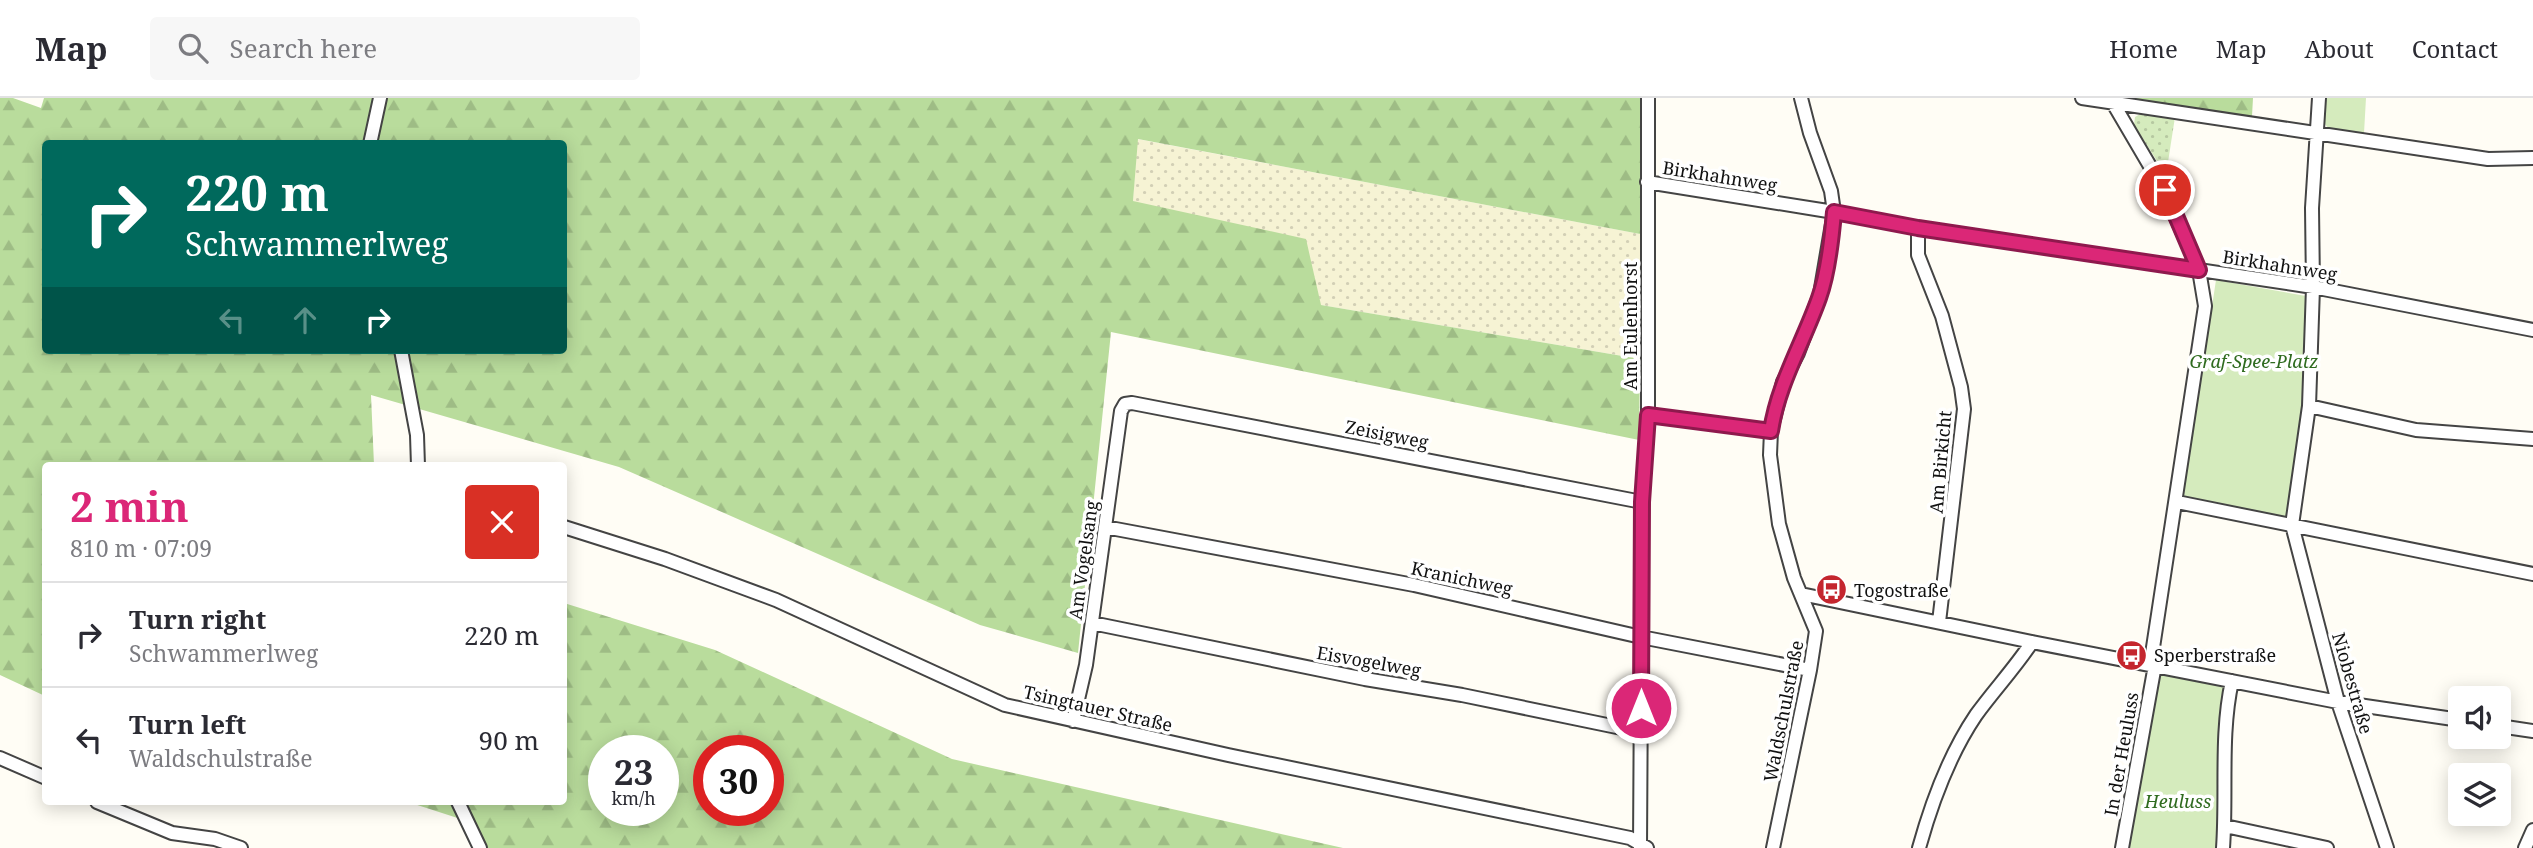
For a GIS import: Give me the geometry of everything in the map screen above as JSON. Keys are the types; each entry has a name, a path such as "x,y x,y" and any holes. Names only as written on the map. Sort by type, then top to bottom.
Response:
{"street":[{"path":"371,140 380,98"},
{"name":"Am Eulenhorst","path":"1642,846 1642,502 1648,415 1648,98"},
{"name":"Waldschulstraße","path":"1773,848 1816,631 1779,524 1770,455 1771,431 1780,389 1798,353 1820,294 1834,212 1831,191 1810,134 1801,98"},
{"path":"2082,98 2488,159 2533,158"},
{"path":"2292,525 2309,406 2313,287 2312,208 2319,98"},
{"path":"2111,101 2165,190 2199,270 2205,306 2152,654 2155,665"},
{"name":"Birkhahnweg","path":"1647,182 1918,228 2313,287 2533,330"},
{"name":"Am Birkicht","path":"1918,228 1918,255 1942,316 1964,409 1939,622"},
{"path":"402,354 417,435 418,462"},
{"name":"Zeisigweg","path":"1125,404 1132,402 1642,502"},
{"name":"Am Vogelsang","path":"1073,721 1086,665 1121,411 1125,404"},
{"path":"2309,406 2416,430 2533,439"},
{"path":"1648,415 1771,431"},
{"path":"2177,502 2533,574"},
{"name":"Niobestraße","path":"2292,525 2338,702 2387,848"},
{"name":"Kranichweg","path":"1105,527 1414,585 1641,637 1810,670"},
{"name":"Tsingtauer Straße","path":"567,528 678,564 776,600 1005,705 1630,838 1642,846"},
{"path":"1801,594 2338,702 2448,718"},
{"name":"Eisvogelweg","path":"1092,623 1365,680 1462,695 1641,732"},
{"path":"1919,848 1938,790 1959,744 1976,716 2032,642"},
{"name":"In der Heuluss","path":"2122,848 2155,665"},
{"path":"2223,848 2225,751 2232,681"},
{"path":"2511,728 2533,731"},
{"path":"0,758 42,776"},
{"path":"104,805 172,832 215,839 241,848"},
{"path":"459,805 480,848"},
{"path":"2225,826 2327,848"},
{"path":"2525,848 2533,830"}],"shaded area":[{"path":"1137,139 1640,234 1640,359 1321,305 1133,201"}],"green space":[{"path":"0,98 13,98 41,108 44,98 1646,98 1640,234 1138,139 1133,201 1306,239 1321,305 1640,359 1639,440 1111,332 1078,653 980,625 619,467 371,395 374,462 42,462 42,695 0,675"},
{"path":"2253,98 2252,116 2133,100"},
{"path":"2326,98 2366,98 2364,133 2329,129 2324,123"},
{"path":"2142,113 2175,117 2166,175 2134,125 2135,117"},
{"name":"Graf-Spee-Platz","path":"2216,280 2306,296 2303,407 2286,520 2183,498"},
{"path":"567,604 715,650 952,759 1343,848 485,848 473,823 417,805 567,805"},
{"name":"Heuluss","path":"2159,672 2224,685 2219,848 2127,848"}],"place":[{"name":"Togostraße","path":"1831,590"},
{"name":"Sperberstraße","path":"2131,655"}],"route":[{"path":"1641,708 1642,502 1648,415 1771,431 1783,382 1798,353 1820,294 1834,212 1918,228 2199,270 2165,190"}]}
